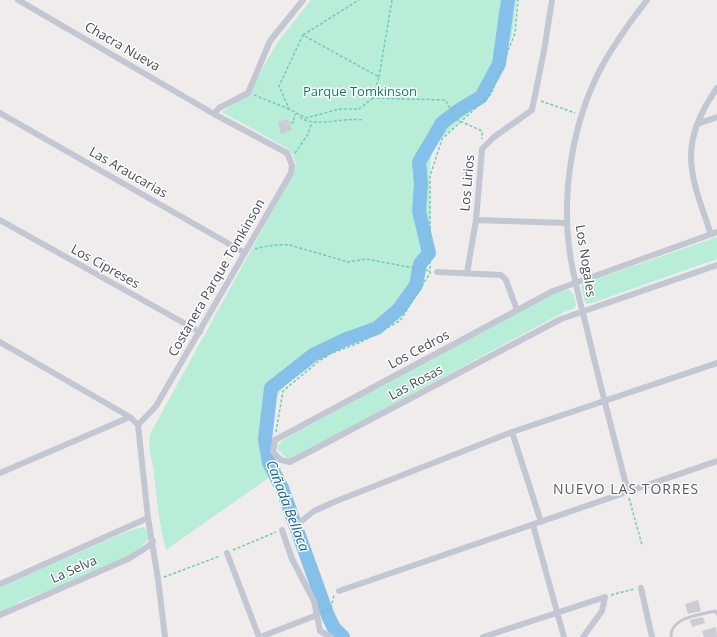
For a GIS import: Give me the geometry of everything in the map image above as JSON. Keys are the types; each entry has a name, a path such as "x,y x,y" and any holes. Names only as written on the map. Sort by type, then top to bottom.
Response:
{"street":[{"name":"Chacra Nueva","path":"18,0 214,114"},
{"path":"290,159 287,153 214,114 219,108 248,93 270,41 303,0"},
{"name":"Los Lirios","path":"467,273 476,220 482,149 494,138 532,110 552,0"},
{"name":"Los Nogales","path":"628,492 575,282 567,223 574,148 582,116 607,56 645,1"},
{"path":"714,233 698,198 691,168 690,154 697,124 706,104 717,88"},
{"name":"Las Araucarias","path":"0,113 246,252"},
{"path":"697,124 717,118"},
{"name":"Costanera Parque Tomkinson","path":"138,426 156,406 246,252 290,173 292,165 290,159"},
{"name":"Los Cipreses","path":"0,220 200,332"},
{"path":"476,220 567,223"},
{"name":"Los Cedros","path":"275,440 553,291 714,233"},
{"path":"583,311 717,265"},
{"path":"434,271 497,274 504,277 517,310"},
{"name":"Las Rosas","path":"275,440 273,452 281,460 290,462 561,319 583,311"},
{"path":"0,342 130,417 138,426 148,518 153,541 165,637"},
{"path":"298,523 314,512 334,502 512,432 717,363"},
{"path":"2,471 130,417"},
{"path":"512,432 541,522"},
{"path":"339,591 717,461"},
{"name":"La Selva","path":"0,584 148,518"},
{"path":"533,525 564,637"},
{"path":"282,530 292,559 314,601 317,615 318,634 331,637"},
{"name":"La Selva","path":"0,615 128,559 147,547 153,541"},
{"path":"227,553 260,637 317,615"},
{"path":"641,588 652,637"},
{"path":"483,637 605,597 602,611 583,637"}],"lane":[{"path":"671,637 674,626 682,620 714,611 717,614"}],"path":[{"path":"289,109 279,86 303,35 358,0"},
{"path":"300,117 312,118 340,109 359,109 373,98 379,77 392,0"},
{"path":"275,440 283,391 319,361 398,323 434,271 430,176 442,139 491,94 515,33 518,0"},
{"path":"303,35 379,77"},
{"path":"248,93 266,98 289,109 302,119 312,122 344,119 363,120"},
{"path":"373,98 445,100 458,120 482,131 482,149"},
{"path":"535,99 582,116"},
{"path":"291,123 294,122 294,116 296,114"},
{"path":"290,159 308,134 312,122"},
{"path":"246,252 264,246 268,248 281,244 290,245 348,262 366,259 434,271"},
{"path":"628,492 642,546"},
{"path":"158,579 282,530"},
{"path":"605,597 641,588"},
{"path":"327,612 333,604 335,594 339,591"}],"green space":[{"name":"Parque Tomkinson","path":"311,0 517,0 512,35 490,93 435,144 431,154 429,177 431,239 423,283 399,320 372,335 322,355 284,386 276,398 272,442 281,469 166,550 157,503 150,449 150,434 293,174 296,163 293,155 287,148 222,112 248,94 277,43"},
{"path":"717,237 717,259 586,304 581,287 584,283"},
{"path":"569,290 574,295 576,305 573,309 566,311 295,457 289,459 277,448 281,442 288,437 558,291"},
{"path":"143,527 149,532 149,538 139,548 125,557 89,575 19,602 13,607 0,612 0,587 126,532"}],"building":[{"path":"288,119 292,130 281,134 278,122"},
{"path":"698,600 701,611 688,614 685,604"},
{"path":"703,617 705,623 692,627 690,620"},
{"path":"716,627 717,637 704,637 702,631"}],"waterway":[{"name":"Cañada Bellaca","path":"343,637 334,628 328,616 282,488 269,463 265,439 271,388 313,355 344,340 377,328 399,309 416,285 420,264 429,253 419,211 421,184 419,162 442,123 459,110 481,97 499,64 508,0"}],"district":[{"name":"NUEVO LAS TORRES","path":"626,490"}]}
